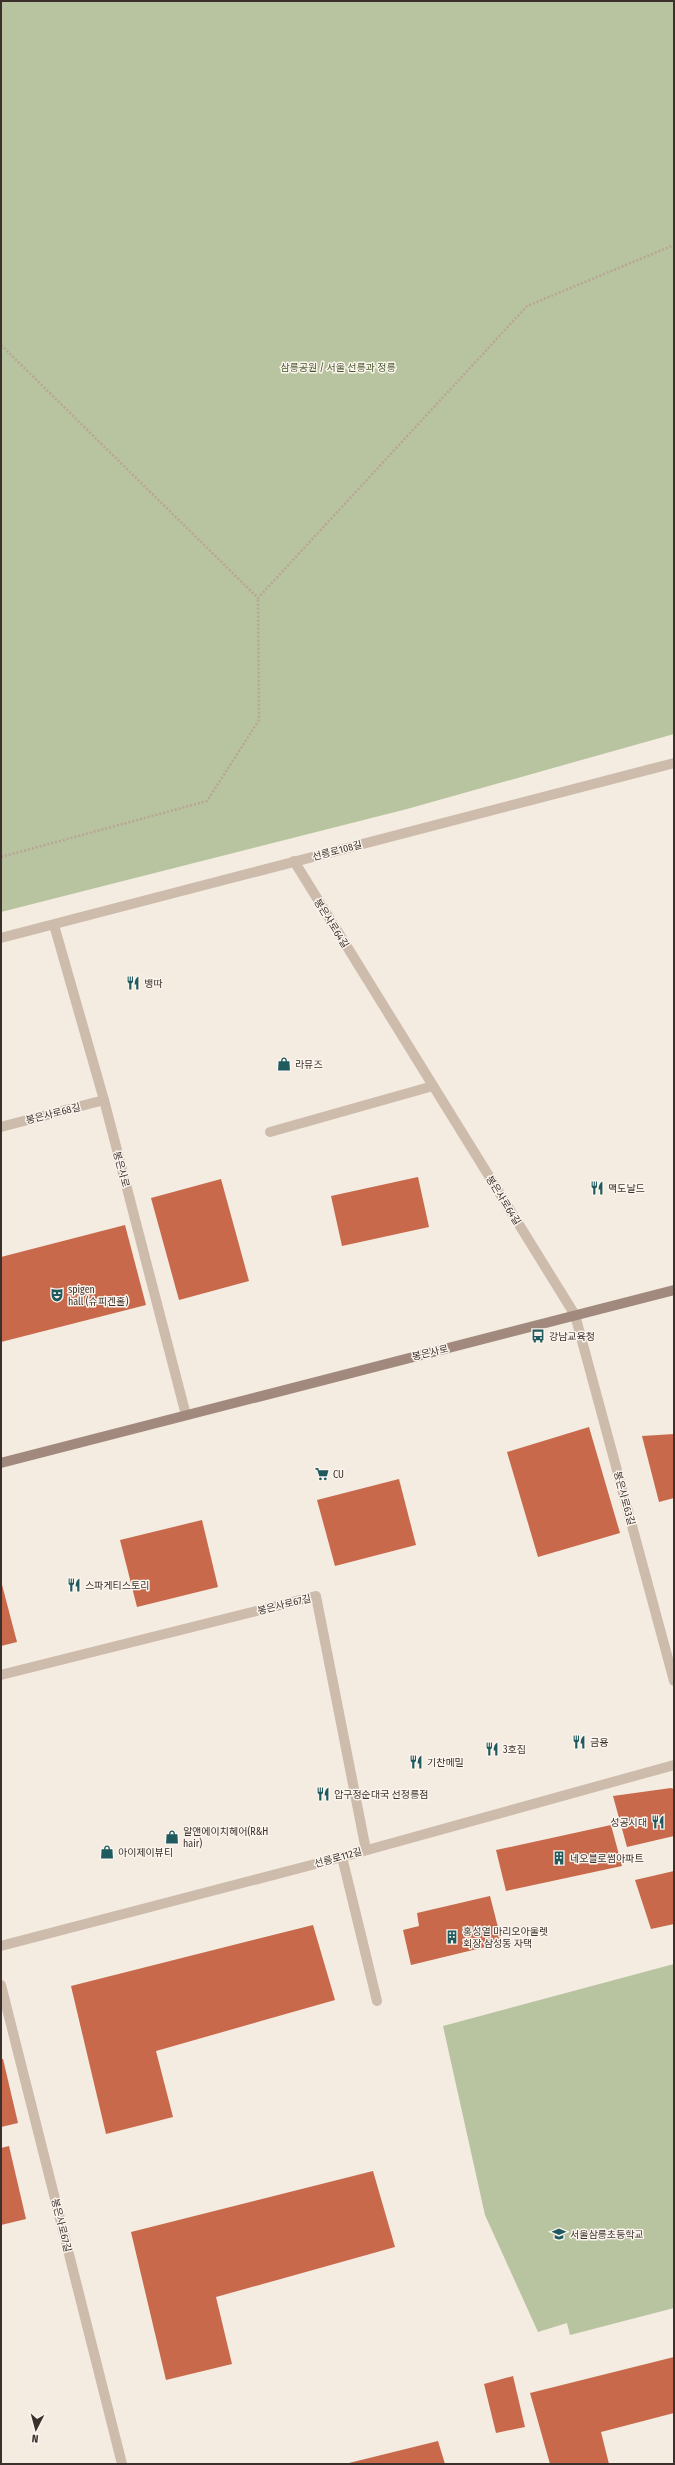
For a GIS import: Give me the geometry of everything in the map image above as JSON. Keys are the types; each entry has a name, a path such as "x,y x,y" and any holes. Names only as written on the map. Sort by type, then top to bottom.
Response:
{"main road":[{"name":"봉은사로","path":"1,1463 674,1290"}],"street":[{"name":"선릉로108길","path":"1,938 674,763"},
{"name":"봉은사로64길","path":"294,861 575,1315"},
{"name":"봉은사로","path":"54,925 104,1100 186,1415"},
{"path":"270,1132 434,1086"},
{"name":"봉은사로68길","path":"1,1127 104,1100"},
{"name":"봉은사로63길","path":"575,1315 674,1681"},
{"name":"봉은사로67길","path":"1,1675 316,1596 366,1850"},
{"name":"선릉로112길","path":"1,1946 342,1857 674,1765"},
{"path":"342,1857 377,2000"},
{"name":"봉은사로67길","path":"1,1985 122,2464"}],"path":[{"path":"1,856 207,801 259,720 258,598 527,306 674,245"},
{"path":"1,345 258,598"}],"green space":[{"name":"삼릉공원 / 서울 선릉과 정릉","path":"1,1 674,1 674,734 407,809 1,912"},
{"path":"674,1964 674,2308 570,2335 567,2323 538,2332 485,2215 443,2026"}],"building":[{"path":"418,1177 429,1227 342,1246 331,1196"},
{"path":"221,1179 249,1281 179,1300 151,1198"},
{"path":"125,1225 146,1305 1,1342 1,1257"},
{"path":"589,1427 620,1533 538,1557 507,1452"},
{"path":"674,1434 674,1498 659,1502 642,1436"},
{"path":"399,1479 416,1545 335,1566 317,1500"},
{"path":"202,1520 218,1587 137,1607 120,1540"},
{"path":"1,1581 17,1642 1,1646"},
{"path":"671,1788 674,1789 674,1836 627,1847 613,1796"},
{"name":"네오블로썸아파트","path":"611,1825 622,1866 506,1891 496,1850"},
{"path":"674,1871 674,1924 651,1929 635,1880"},
{"name":"홍성열 마리오아울렛 회장 삼성동 자택","path":"490,1896 502,1943 411,1965 403,1930 419,1926 417,1913"},
{"path":"313,1925 335,2000 156,2051 173,2117 106,2134 71,1986"},
{"path":"1,2059 3,2059 18,2123 1,2127"},
{"path":"9,2146 26,2219 1,2225 1,2148"},
{"path":"373,2171 395,2247 216,2297 232,2364 166,2380 131,2232"},
{"path":"674,2357 674,2413 601,2432 609,2464 550,2464 530,2393"},
{"path":"513,2376 525,2427 496,2433 484,2384"},
{"path":"438,2441 445,2464 349,2464 349,2463"}],"place":[{"name":"뱅따","path":"133,983"},
{"name":"라뮤즈","path":"284,1064"},
{"name":"맥도날드","path":"597,1188"},
{"name":"spigen hall (슈피겐홀)","path":"57,1295"},
{"name":"강남교육청","path":"538,1336"},
{"name":"CU","path":"322,1474"},
{"name":"스파게티스토리","path":"74,1585"},
{"name":"금용","path":"579,1742"},
{"name":"3호집","path":"492,1749"},
{"name":"기찬메밀","path":"416,1762"},
{"name":"압구정순대국 선정릉점","path":"323,1794"},
{"name":"성공시대","path":"658,1822"},
{"name":"알앤에이치헤어(R&H hair)","path":"172,1837"},
{"name":"아이제이뷰티","path":"107,1852"},
{"name":"네오블로썸아파트","path":"559,1858"},
{"name":"홍성열 마리오아울렛 회장 삼성동 자택","path":"452,1937"},
{"name":"서울삼릉초등학교","path":"559,2234"}]}
